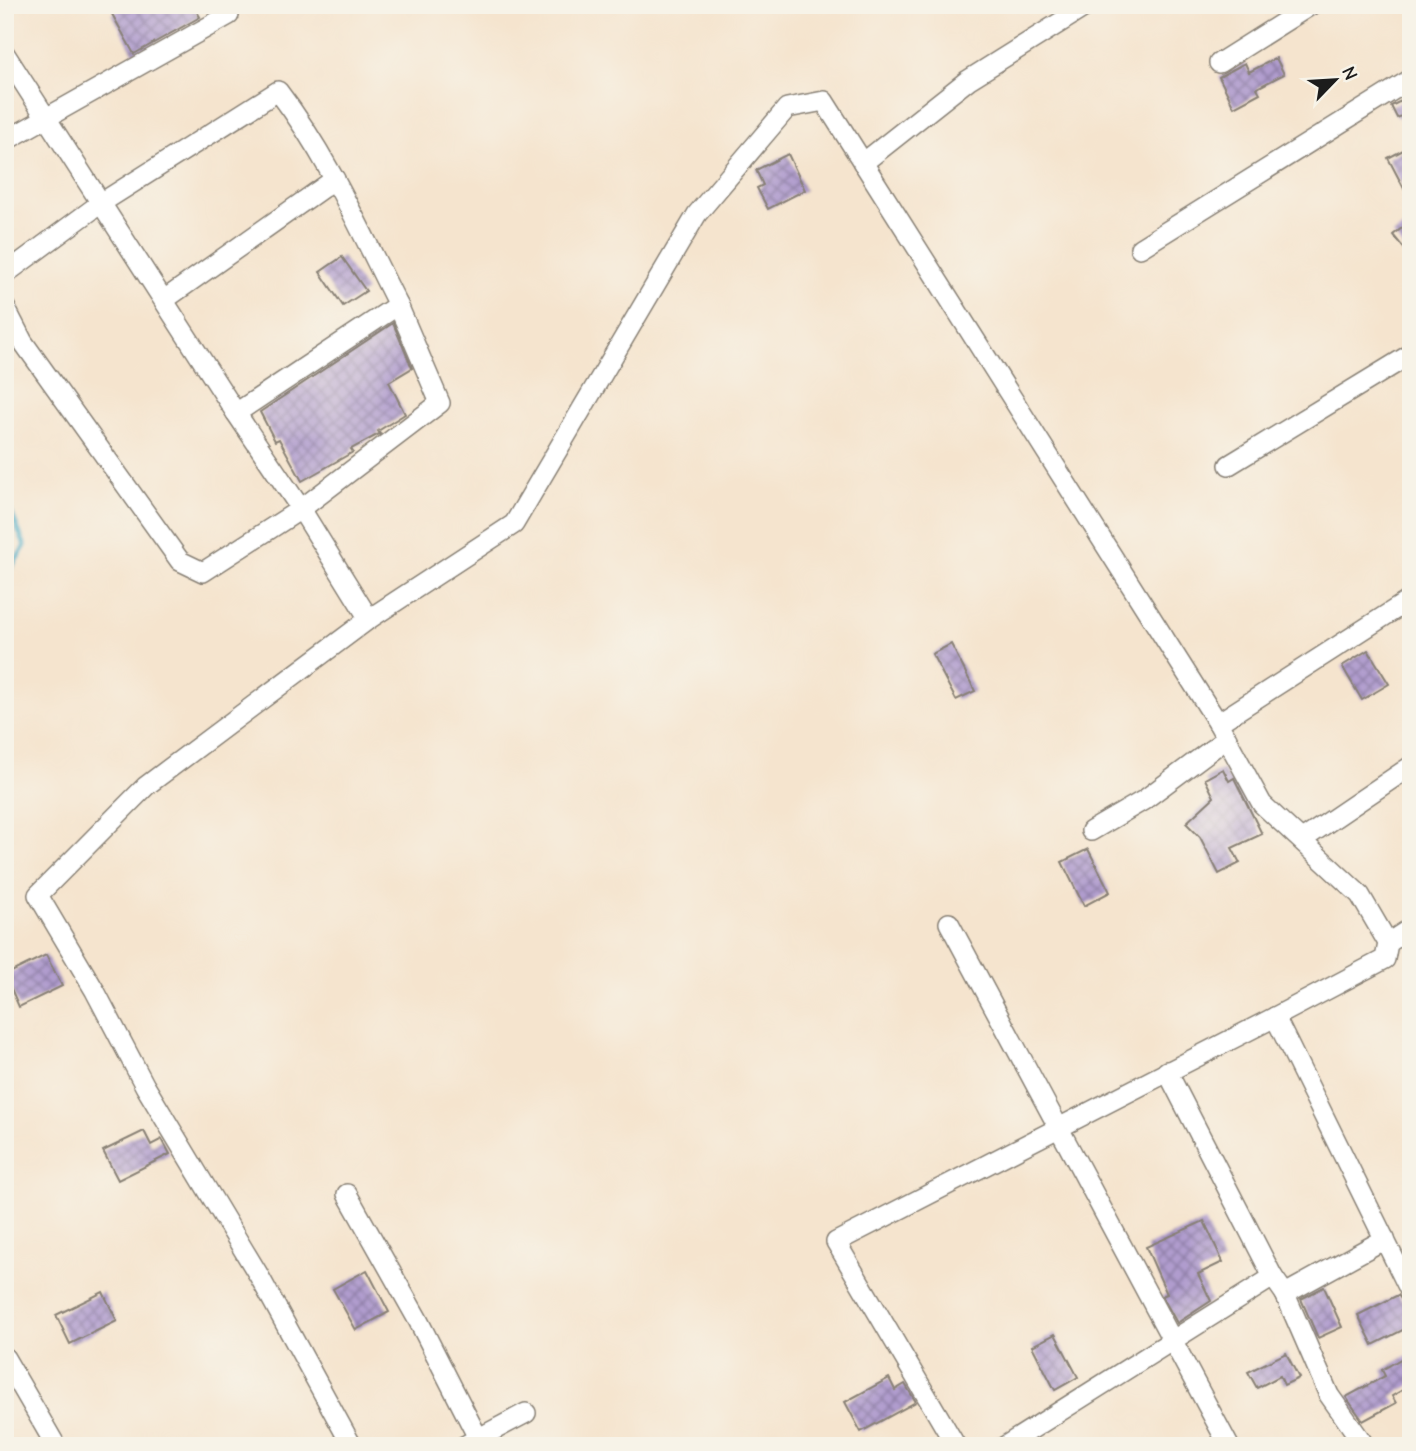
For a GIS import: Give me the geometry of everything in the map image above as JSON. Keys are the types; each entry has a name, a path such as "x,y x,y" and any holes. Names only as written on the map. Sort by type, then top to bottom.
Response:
{"street":[{"path":"863,163 968,80 1088,5"},
{"path":"1220,63 1311,5"},
{"path":"5,141 229,15"},
{"path":"5,54 236,413 301,509 369,619"},
{"path":"1140,248 1411,79"},
{"path":"5,274 101,203 278,91 299,118 335,179 398,305 440,404 301,509 203,572 180,561 23,342 5,307"},
{"path":"352,1446 258,1274 145,1086 95,991 38,895 146,786 369,619 514,524 697,214 787,108 824,101 1223,731 1262,804 1360,895 1388,943 1385,959 836,1242 956,1446"},
{"path":"164,300 335,179"},
{"path":"236,413 398,305"},
{"path":"1229,465 1411,354"},
{"path":"1091,831 1144,800 1223,731 1411,599"},
{"path":"1302,840 1411,765"},
{"path":"949,923 1229,1446"},
{"path":"1388,943 1411,928"},
{"path":"1275,1017 1411,1293"},
{"path":"1167,1071 1273,1277 1285,1294 1329,1395 1365,1446"},
{"path":"347,1194 418,1320 471,1442 526,1413"},
{"path":"1285,1294 1385,1239"},
{"path":"1005,1446 1273,1277"},
{"path":"5,1358 56,1446"}],"building":[{"path":"127,5 193,5 200,17 134,54 112,14"},
{"path":"1276,58 1284,74 1257,88 1260,93 1234,107 1219,77 1245,63 1249,72"},
{"path":"1411,96 1411,112 1397,118 1391,106"},
{"path":"1411,146 1411,202 1388,158"},
{"path":"788,154 805,190 768,209 757,188 763,185 756,170"},
{"path":"1411,221 1411,257 1393,235"},
{"path":"342,257 366,291 343,306 320,272"},
{"path":"393,323 412,368 389,382 405,414 378,431 380,434 351,449 353,452 302,481 279,439 275,441 260,412"},
{"path":"951,644 975,691 956,700 932,654"},
{"path":"1368,650 1389,684 1362,700 1342,666"},
{"path":"1223,769 1229,781 1234,778 1262,834 1232,848 1240,863 1219,874 1200,837 1186,823 1214,797 1205,779"},
{"path":"1088,849 1110,892 1084,906 1062,862"},
{"path":"46,955 62,986 19,1007 5,975"},
{"path":"144,1131 151,1145 162,1139 170,1154 118,1180 103,1151"},
{"path":"1204,1221 1223,1262 1198,1274 1211,1301 1177,1323 1162,1296 1167,1294 1146,1247"},
{"path":"367,1270 389,1312 356,1330 333,1289"},
{"path":"1324,1287 1342,1327 1318,1338 1301,1299"},
{"path":"103,1292 117,1321 70,1344 56,1315"},
{"path":"1398,1295 1404,1303 1411,1305 1411,1326 1373,1345 1358,1315"},
{"path":"1055,1334 1078,1377 1055,1390 1032,1346"},
{"path":"1286,1353 1299,1378 1284,1385 1280,1376 1257,1388 1248,1372"},
{"path":"1411,1353 1411,1385 1392,1396 1396,1403 1363,1421 1346,1397 1385,1376 1382,1370"},
{"path":"889,1378 895,1390 905,1384 916,1402 861,1432 845,1402"}],"waterway":[{"path":"5,498 25,546 5,577"}]}
